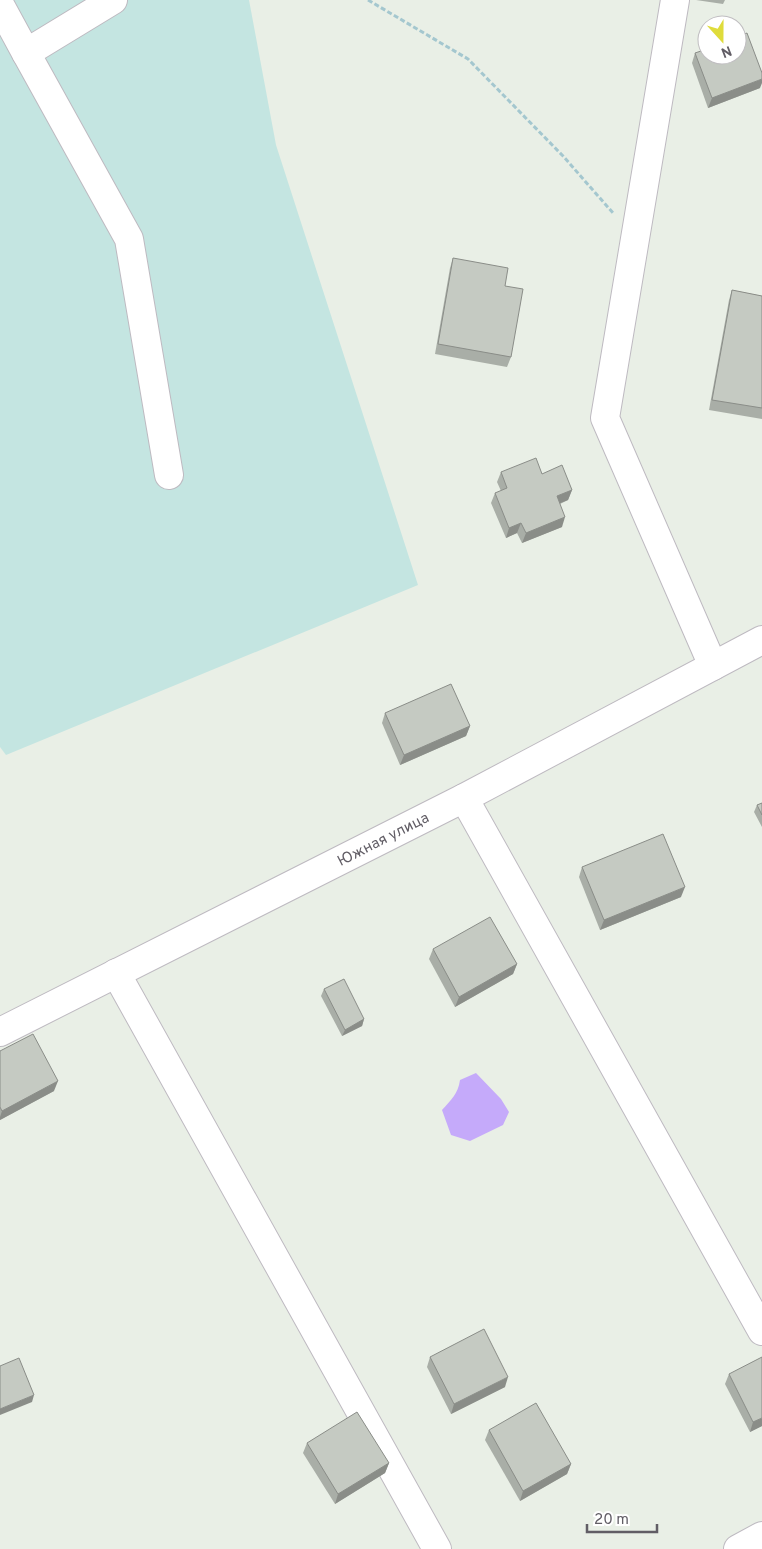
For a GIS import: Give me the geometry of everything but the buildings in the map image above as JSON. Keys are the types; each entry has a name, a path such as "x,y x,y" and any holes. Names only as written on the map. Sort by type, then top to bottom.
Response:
{"street":[{"path":"26,53 113,0"},
{"path":"675,0 605,418 713,666"},
{"path":"0,5 129,239 168,475"},
{"name":"Южная улица","path":"0,1032 464,798 762,640"},
{"path":"464,798 762,1331"},
{"path":"116,973 437,1549"},
{"path":"738,1549 762,1536"}],"path":[{"path":"368,0 468,59 563,156 636,238"}],"shaded area":[{"path":"0,0 249,0 276,145 418,585 6,755 0,747"},
{"path":"476,1073 501,1099 509,1112 503,1125 470,1141 451,1135 442,1110 456,1093 460,1080"}]}
